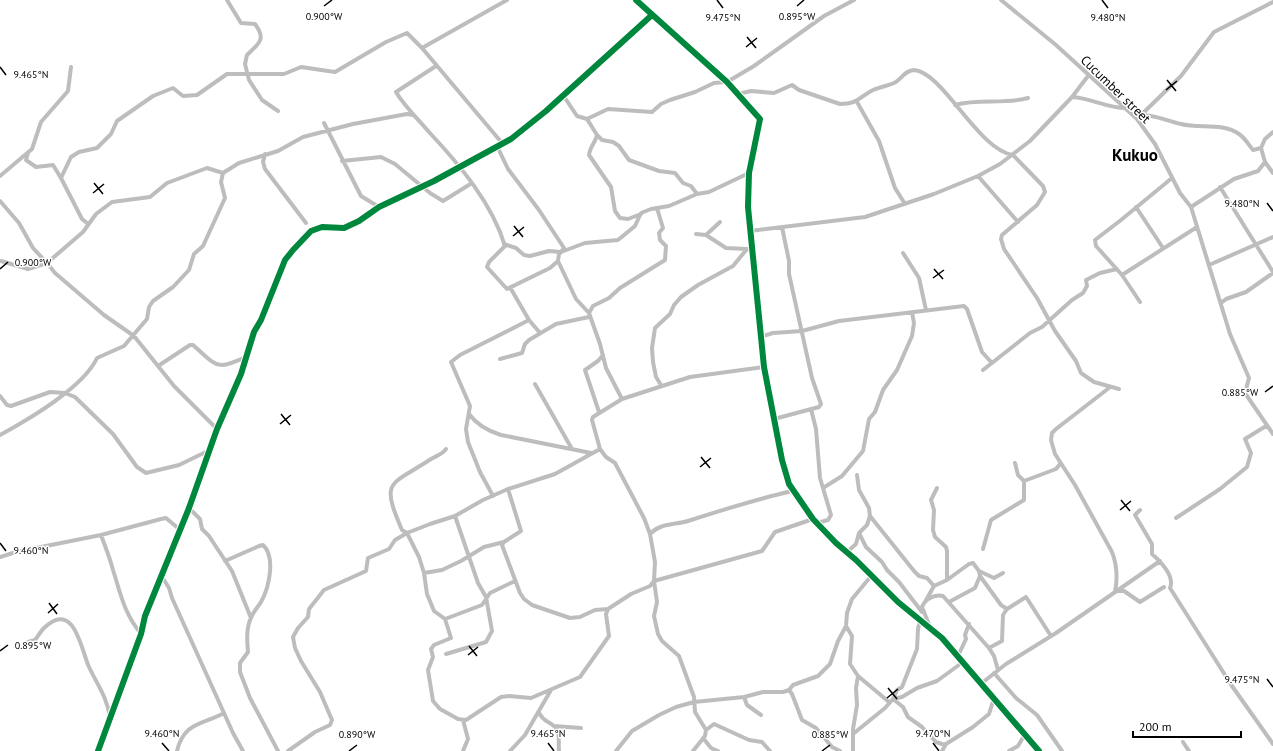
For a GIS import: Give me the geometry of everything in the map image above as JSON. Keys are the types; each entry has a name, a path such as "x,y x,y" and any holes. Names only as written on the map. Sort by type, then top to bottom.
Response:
{"street":[{"path":"227,0 242,23 255,24 260,35 259,44 246,57 246,74 262,100 278,111"},
{"path":"422,48 507,0"},
{"path":"636,0 726,82 760,119 749,173 748,207 750,231 764,367 783,467 792,491 813,519 836,544 872,575 898,602 938,633 1039,751"},
{"path":"563,95 577,116 587,119 608,109 652,112 661,104 670,100 695,92 714,83 726,82 776,52 824,16 854,0"},
{"name":"Cucumber street","path":"1001,0 1056,45 1088,76 1137,119 1155,144 1182,197 1191,207"},
{"path":"1268,0 1273,2"},
{"path":"1137,119 1188,67 1214,32 1273,2"},
{"path":"98,751 141,634 145,616 179,529 189,508 217,429 248,356 254,332 262,320 285,260 304,237 311,231 322,227 344,228 359,221 379,207 424,186 523,130 652,14"},
{"path":"61,178 71,157 79,152 97,148 111,134 117,121 153,96 173,88 183,96 197,95 227,74 284,74 301,67 335,72 386,42 407,33 422,48 502,143"},
{"path":"436,66 396,92 413,115 472,183 492,217 504,244 504,248 489,262 487,267 505,288 510,289 529,320 540,333"},
{"path":"0,176 28,153 34,145 41,122 68,90 71,67"},
{"path":"738,94 751,91 774,93 792,85 799,90 840,104 857,102 871,91 894,83 905,74 914,70 929,77 990,143 1006,154 1013,155 1043,186 1045,192 1041,202 1001,237 1004,249 1037,298 1049,320 1076,361 1081,373 1086,378 1109,388 1119,389"},
{"path":"750,231 865,217 905,204 978,176 1013,155 1030,141 1072,97 1088,76"},
{"path":"1072,97 1087,98 1111,107 1125,108"},
{"path":"955,105 972,101 1012,102 1028,98"},
{"path":"857,102 879,141 895,188 905,204"},
{"path":"0,435 10,430 65,393 92,368 97,358 124,346 134,336 147,319 149,307 153,301 173,287 189,270 194,254 203,246 225,198 221,182 223,173 239,163 282,149 303,137 367,121 408,114 413,115"},
{"path":"1141,115 1156,116 1191,126 1221,127 1229,129 1239,133 1254,150 1261,148"},
{"path":"587,119 596,135 602,140 613,142 619,146 628,160 659,171 675,173 683,183 691,186 698,194"},
{"path":"324,122 342,161 361,196 379,207"},
{"path":"1273,132 1265,139 1261,148 1265,162 1273,173"},
{"path":"596,135 596,140 590,147 589,155 611,187 615,211 620,218 628,219 657,208 670,206 698,194 715,190 749,173"},
{"path":"497,146 508,169 539,210 564,248 559,254 558,261 576,299 589,315 597,334 606,368 622,399"},
{"path":"28,153 26,160 36,167 54,165 82,219 88,223"},
{"path":"266,154 263,162 265,169 306,223"},
{"path":"342,161 381,158 395,164 444,201 472,183"},
{"path":"1265,162 1258,171 1234,179 1191,207 1230,334 1249,378 1245,393 1266,426 1273,434"},
{"path":"2,261 28,269 47,263 83,232 88,223 112,202 150,197 166,184 207,168 223,173"},
{"path":"978,176 1018,222"},
{"path":"1140,302 1122,275 1096,246 1095,240 1172,178"},
{"path":"1220,187 1257,244 1272,274 1246,292 1226,299 1221,304"},
{"path":"0,201 19,223 33,248 55,273 76,293 134,336 174,386 217,429"},
{"path":"1136,207 1162,248"},
{"path":"589,315 593,306 610,298 620,288 665,260 666,246 660,240 659,233 663,228 657,208"},
{"path":"504,244 516,248 524,255 530,256 549,251 561,252 584,243 618,240 635,226 641,214"},
{"path":"706,235 720,222"},
{"path":"774,419 821,406 812,378 789,274 789,261 782,227"},
{"path":"1122,275 1197,227"},
{"path":"696,234 706,235 726,248 752,250"},
{"path":"1209,265 1273,237"},
{"path":"661,385 656,377 653,362 652,348 655,328 670,314 674,305 681,298 698,285 733,266 747,249"},
{"path":"903,253 919,278 926,310"},
{"path":"510,289 550,268 558,261"},
{"path":"983,370 1083,293 1087,286 1086,280 1091,276 1117,269"},
{"path":"760,337 773,333 802,331 839,321 964,306 967,309 982,352 992,363"},
{"path":"823,488 842,476 863,452 870,419 875,412 883,390 897,370 912,336 914,323 912,312"},
{"path":"500,359 522,353 525,344 556,324 589,315"},
{"path":"492,496 480,472 468,442 466,429 470,406 451,362 460,355 529,320"},
{"path":"158,366 190,345 193,345 216,365 226,366 248,356"},
{"path":"599,412 585,370 598,361 603,355"},
{"path":"706,730 695,712 694,697 679,656 662,642 658,634 654,616 657,602 654,581 655,562 650,534 625,480 614,463 606,457 600,449 592,420 595,414 622,399 661,385 690,377 764,367"},
{"path":"535,384 572,449"},
{"path":"1109,388 1052,433 1051,440 1052,447 1060,464 1075,485 1112,552 1116,562 1117,573 1115,592"},
{"path":"0,396 7,405 11,406 45,393 65,393 75,397 113,434 137,467 146,473 179,465 210,450"},
{"path":"811,409 816,429 820,478 830,517 817,523"},
{"path":"469,414 476,422 488,431 501,435 592,453"},
{"path":"1176,518 1220,489 1247,467 1251,453 1245,439 1266,426"},
{"path":"446,449 412,472 396,479 390,489 389,497 402,530 407,533 419,557 429,599 434,611 445,619 451,638 434,645 431,649 433,657 428,670 430,687 433,701 440,709 463,720 469,719 501,697 509,696 531,698 580,677 609,636 606,614 608,609"},
{"path":"288,751 315,732 330,725 332,720 320,692 295,648 294,637 298,628 308,617 309,609 324,590 366,571 368,558 389,549 396,540 407,533 455,516 508,489 555,474 600,449"},
{"path":"983,549 992,520 1024,500 1024,481 1018,475 1015,463"},
{"path":"1024,481 1056,469 1060,464"},
{"path":"1056,469 1066,471"},
{"path":"847,552 856,544 860,533 867,525 870,516 869,508 859,490 857,475"},
{"path":"937,488 931,500 934,510 933,530 935,537 946,547 947,580"},
{"path":"424,573 442,570 484,547 504,542 521,530 508,489"},
{"path":"650,534 655,529 686,522 770,496 792,491"},
{"path":"189,508 200,519 202,529 209,536 232,571 251,618"},
{"path":"1140,510 1135,515 1152,544 1152,554 1160,561 1171,579 1170,588 1232,686 1273,744"},
{"path":"446,654 486,642 492,631 486,597 478,583 455,516"},
{"path":"870,516 914,571 920,576 927,578 934,586"},
{"path":"0,557 16,552 101,535 161,518 166,518 179,529"},
{"path":"504,542 502,545 514,574 515,581 524,599 532,605 570,618 580,617 595,610 608,609 631,594 646,589 654,581 762,551 775,532 813,519"},
{"path":"860,533 866,547 877,556 886,570 899,582 922,612 931,629"},
{"path":"101,535 113,568 122,602 134,625 141,634"},
{"path":"225,561 263,545 266,548 270,562 270,571 265,594 251,618 247,631 248,652 240,663 240,672 250,698 278,751"},
{"path":"982,683 998,670 1051,636 1160,561"},
{"path":"922,612 923,604 934,586 947,580 973,563 979,571 980,576 1001,605 1007,609"},
{"path":"979,571 994,578 1003,573"},
{"path":"161,575 169,588 172,598 224,713 243,751"},
{"path":"616,751 632,731 665,711 694,702 744,697 763,692 775,693 789,690 792,685 818,676 830,664 838,641 846,626 847,612 852,598 872,575"},
{"path":"949,602 975,588 980,576"},
{"path":"445,619 482,605 490,593 515,581"},
{"path":"1115,592 1124,591 1140,602 1164,587"},
{"path":"923,604 938,595 943,596 989,648 994,656 998,670"},
{"path":"989,648 1002,641 1002,615 1007,609 1026,598 1051,636"},
{"path":"894,699 897,690 902,686 917,650 920,620"},
{"path":"28,642 35,640 44,628 53,622 66,621 71,623 76,630 89,666 107,700 110,718"},
{"path":"958,656 966,639 965,635 969,624"},
{"path":"846,626 852,636 850,664 858,676 889,702"},
{"path":"853,734 885,708 889,702 902,697 917,688 937,681 963,662"},
{"path":"994,673 1016,698 1037,715 1062,751"},
{"path":"853,751 858,676"},
{"path":"510,751 525,735 551,690"},
{"path":"789,690 802,720 816,728 832,747 840,751"},
{"path":"744,697 747,705 761,715"},
{"path":"942,751 945,745 973,727 989,714 994,698"},
{"path":"894,699 902,707 908,717 922,727 936,742 945,745"},
{"path":"177,751 180,739 196,724 212,720 224,713"},
{"path":"539,713 546,723 554,726 562,728 581,728"},
{"path":"463,720 468,739 463,751"},
{"path":"692,751 703,738 706,730 714,724 719,725 744,738 762,742 770,751"},
{"path":"554,726 558,733 559,751"},
{"path":"1009,751 1018,746 1025,734"},
{"path":"703,738 710,748 718,751"},
{"path":"1183,742 1189,751"}],"cycle path":[{"path":"636,0 727,82 760,119 749,173 748,207 764,367 782,460 789,484 813,519 836,543 856,560 898,602 942,638 1039,751"},
{"path":"98,751 141,634 145,616 189,508 217,429 241,374 254,332 261,320 285,260 311,231 322,227 344,228 359,221 379,207 434,181 511,139 546,111 652,15"}],"district":[{"name":"Kukuo","path":"1135,155"}]}
